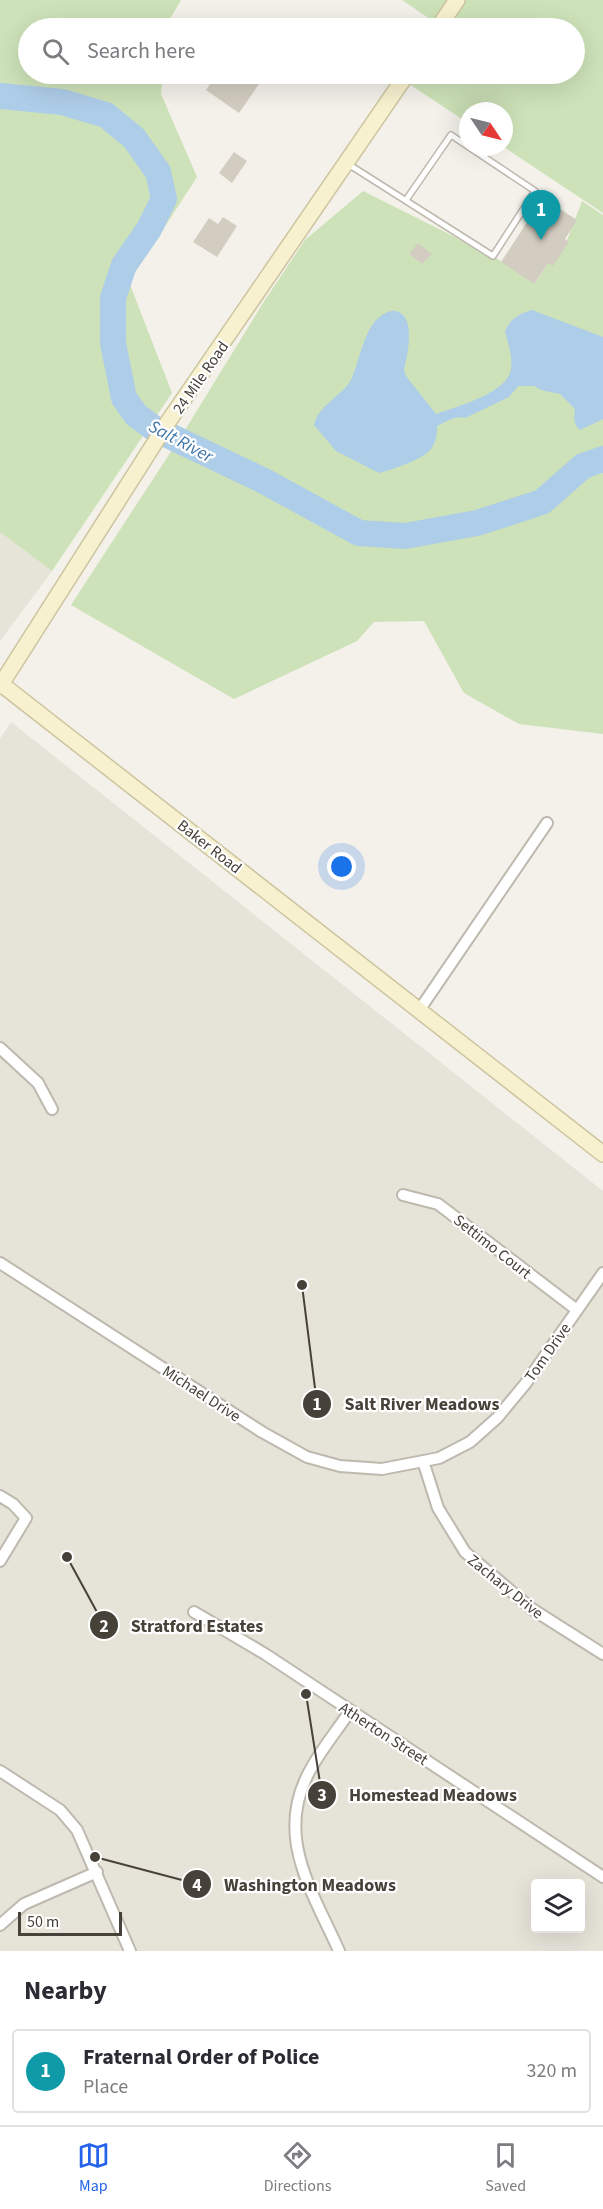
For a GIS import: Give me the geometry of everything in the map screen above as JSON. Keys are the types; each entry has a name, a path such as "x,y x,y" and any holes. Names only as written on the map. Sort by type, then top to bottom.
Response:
{"street":[{"path":"445,18 457,0"},
{"name":"24 Mile Road","path":"0,684 168,422 400,84"},
{"name":"Baker Road","path":"0,684 420,1009 603,1154"},
{"path":"420,1009 547,823"},
{"path":"0,1048 38,1083 52,1109"},
{"name":"Settimo Court","path":"403,1195 438,1204 577,1310"},
{"name":"Michael Drive","path":"0,1263 262,1432 307,1456 340,1466 382,1469 423,1461"},
{"name":"Tom Drive","path":"423,1461 439,1458 470,1442 497,1418 526,1383 603,1273"},
{"name":"Zachary Drive","path":"423,1461 438,1508 465,1552 532,1609 602,1651"},
{"path":"0,1496 14,1504 26,1518 0,1561"},
{"name":"Atherton Street","path":"194,1612 265,1654 603,1877"},
{"path":"339,1951 305,1877 297,1856 294,1833 302,1789 312,1766 350,1711"},
{"path":"0,1771 60,1810 77,1830 130,1951"},
{"path":"0,1925 24,1904 97,1872"}],"lane":[{"path":"346,164 493,256 535,191 451,135 406,200"}],"shaded area":[{"path":"0,532 52,571 0,641"},
{"path":"11,722 603,1191 603,1951 0,1951 0,739"}],"green space":[{"path":"0,0 181,0 170,18 18,18 18,84 162,84 161,94 197,177 129,282 172,393 52,571 0,532"},
{"path":"402,0 603,0 603,213 513,153 513,102 459,102 459,117 409,84 585,84 585,18 428,18"},
{"path":"363,191 493,256 534,284 548,263 564,248 582,201 603,215 603,734 519,724 464,693 424,621 374,622 357,641 234,699 71,605 305,240"}],"water":[{"path":"532,310 603,337 603,419 580,430 575,423 575,409 560,394 534,386 518,386 509,397 465,418 454,418 437,426 435,441 431,449 422,457 379,473 336,451 314,425 320,412 351,380 368,333 376,320 385,313 396,311 407,321 409,337 404,370 406,376 436,414 480,398 508,378 511,369 511,355 505,332 516,317"}],"building":[{"path":"210,84 259,84 239,113 206,90"},
{"path":"234,152 247,161 232,183 219,173"},
{"path":"543,198 577,220 565,239 569,242 553,266 548,263 534,284 501,262"},
{"path":"223,217 237,226 217,257 193,242 209,218 218,224"},
{"path":"418,243 432,254 422,264 409,254"}],"waterway":[{"name":"Salt River","path":"0,96 62,102 106,115 134,138 158,172 164,199 149,229 124,265 113,298 113,343 124,398 136,415 155,429 264,481 359,533 405,536 477,523 542,502 583,466 603,459"}],"place":[{"name":"Fraternal Order of Police","path":"541,240"},
{"name":"Salt River Meadows","path":"302,1285"},
{"name":"Stratford Estates","path":"67,1557"},
{"name":"Homestead Meadows","path":"306,1694"},
{"name":"Washington Meadows","path":"95,1857"}]}
